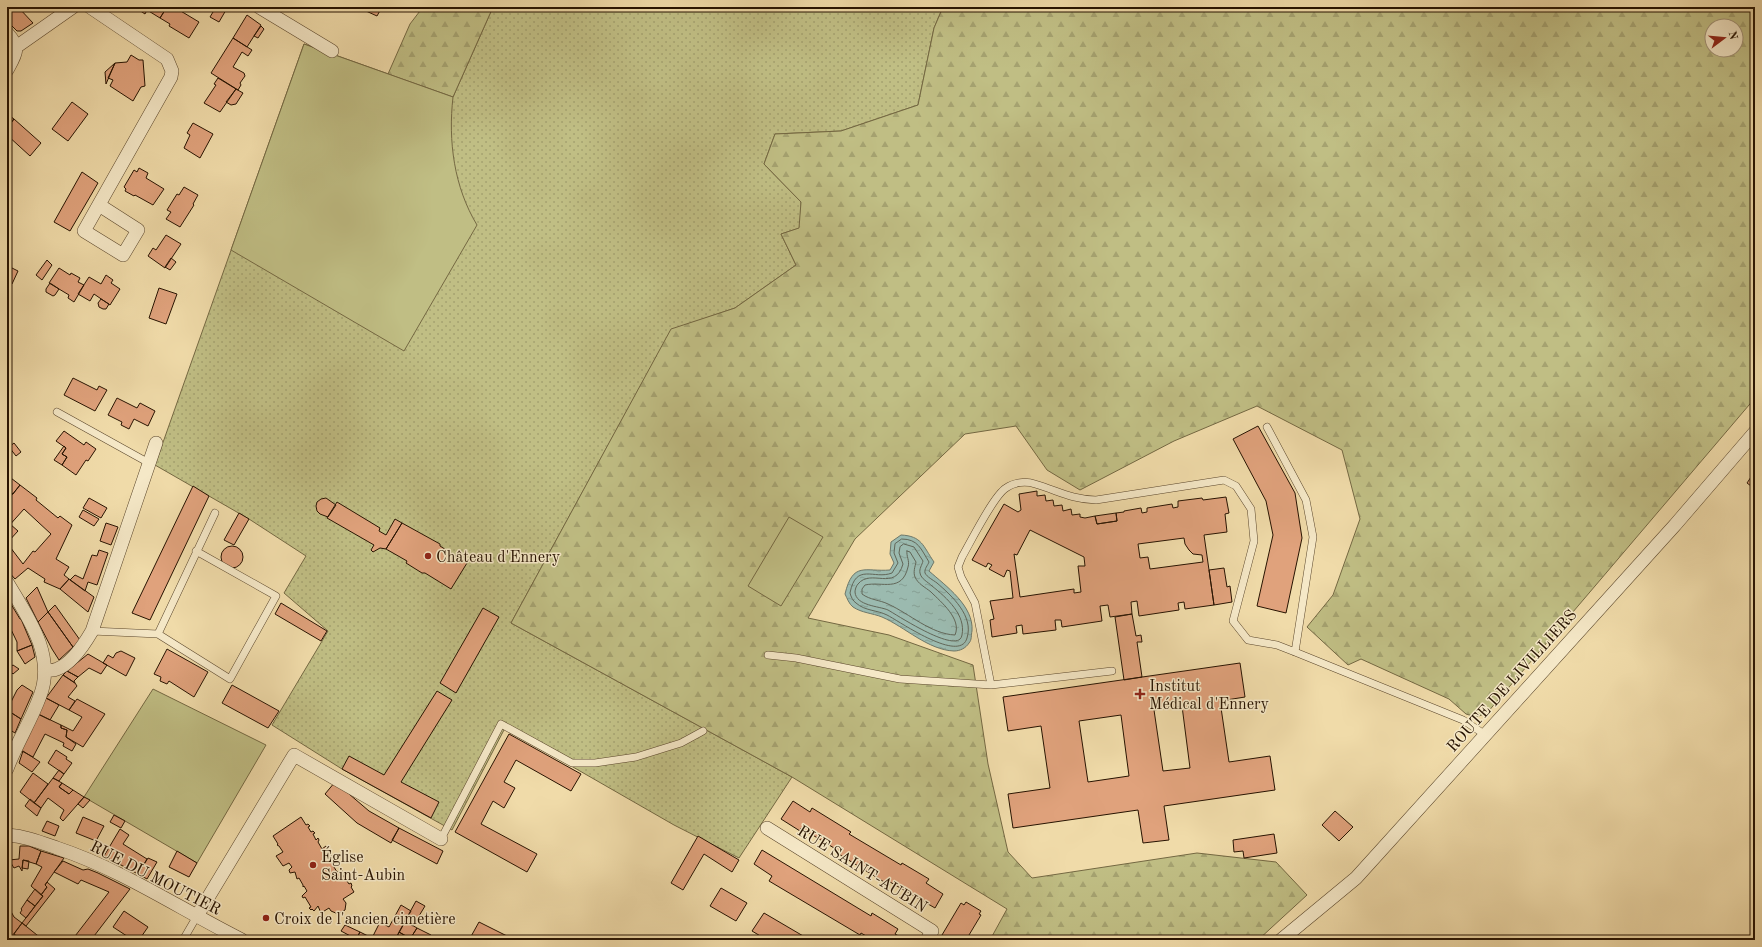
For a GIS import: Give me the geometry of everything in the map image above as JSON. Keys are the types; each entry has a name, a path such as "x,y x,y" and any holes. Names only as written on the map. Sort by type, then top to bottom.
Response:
{"street":[{"path":"16,47 73,7"},
{"path":"90,7 167,59 172,71 172,76 99,205"},
{"path":"259,7 332,51"},
{"path":"7,33 13,40 16,47 15,55 7,70"},
{"name":"ROUTE DE LIVILLIERS","path":"1281,940 1356,878 1484,734 1676,525 1755,432"},
{"path":"45,670 56,670 60,668 83,647 92,631 156,443"},
{"path":"7,582 27,614 34,630 41,647 45,670 44,683 40,698 18,742 7,769"},
{"path":"197,916 294,755 441,839"},
{"name":"RUE SAINT-AUBIN","path":"767,828 932,931 927,940"},
{"name":"RUE DU MOUTIER","path":"7,835 26,837 85,857 242,940"}],"lane":[{"path":"57,412 149,463"},
{"path":"1267,427 1306,500 1313,537 1296,652"},
{"path":"991,685 974,603 961,578 958,567 962,557 996,499 1005,488 1020,482 1034,483 1079,500 1096,500 1224,480 1236,486 1251,509 1254,541 1233,621 1248,640 1277,645 1296,652 1463,720 1484,734"},
{"path":"158,634 215,513"},
{"path":"92,631 158,634 230,678 276,596 196,551"},
{"path":"768,655 796,658 900,679 991,685 1112,671"},
{"path":"441,839 501,724 572,763 595,763 636,757 681,743 703,731"},
{"path":"183,940 197,916"}],"green space":[{"path":"423,7 493,7 453,97 388,74 410,24"},
{"path":"493,7 943,7 934,28 918,105 841,131 775,134 764,164 801,202 800,228 781,234 796,265 735,308 671,330 511,623 792,777 739,858 674,825 505,728 452,830 342,769 272,725 328,631 284,593 306,556 249,519 155,465 304,44 453,97"},
{"path":"943,7 1755,7 1755,398 1487,713 1476,717 1466,714 1449,699 1361,659 1348,665 1307,627 1333,595 1360,519 1342,450 1257,406 1174,441 1080,490 1047,470 1016,426 965,434 855,539 808,618 889,635 973,665 988,764 1008,852 1032,878 1197,853 1276,862 1307,895 1258,940 990,940 1007,909 792,777 511,623 671,329 735,308 796,265 781,234 799,228 801,202 764,164 775,134 841,131 918,105 934,28"},
{"path":"304,44 453,97 451,130 454,163 463,195 477,225 404,351 231,250"},
{"path":"789,517 823,537 781,606 748,586"},
{"path":"153,689 266,745 197,863 84,797"}],"water":[{"path":"901,535 913,537 921,543 934,562 929,571 958,597 969,613 972,631 971,639 968,645 963,649 954,651 935,647 891,621 856,609 848,601 845,594 848,584 856,572 861,570 890,570 894,563 890,554 891,542"}],"building":[{"path":"7,7 18,7 33,23 21,31 17,31 7,21"},
{"path":"167,7 160,18 147,10 145,14 136,8"},
{"path":"167,7 171,7 178,11 179,10 199,22 189,38 169,26 170,24 160,18"},
{"path":"216,7 226,10 219,22 210,17"},
{"path":"368,7 382,7 377,16 366,11"},
{"path":"247,15 261,25 247,47 233,38"},
{"path":"261,26 264,29 258,38 254,36"},
{"path":"233,38 252,50 248,56 242,52 233,67 244,73 245,76 240,83 241,85 238,90 211,73"},
{"path":"131,55 139,60 143,60 145,86 141,87 133,101 110,86 113,80 108,78 115,63 127,62"},
{"path":"115,63 106,84 105,72"},
{"path":"218,78 236,89 220,112 204,103 216,85 214,84"},
{"path":"236,89 243,93 236,104 231,105 226,102"},
{"path":"72,102 88,114 68,141 52,129"},
{"path":"7,114 14,119 7,128"},
{"path":"14,119 41,143 30,156 7,135 7,128"},
{"path":"193,123 213,134 200,158 184,148 190,135 187,133"},
{"path":"139,168 148,173 146,178 164,189 153,205 125,191 126,189 124,187 134,170 137,172"},
{"path":"82,172 98,183 70,231 54,222"},
{"path":"184,187 198,195 193,204 194,205 180,227 166,219 171,212 167,210 177,194 179,195"},
{"path":"166,235 181,244 165,268 148,256 153,248 156,250"},
{"path":"171,258 176,262 170,270 165,267"},
{"path":"47,260 52,265 42,280 36,275"},
{"path":"10,267 18,271 12,284 7,282 7,274"},
{"path":"59,268 70,275 71,273 80,278 78,282 84,285 74,302 68,298 69,295 49,283"},
{"path":"106,275 113,280 111,283 120,289 110,305 94,294 90,301 78,294 89,277 101,284"},
{"path":"50,283 59,289 53,296 46,292 46,289"},
{"path":"159,288 177,294 166,324 149,318"},
{"path":"101,299 109,304 106,309 99,307 98,303"},
{"path":"73,378 97,390 99,386 107,390 95,411 64,395"},
{"path":"117,398 137,408 140,403 155,411 148,426 134,419 129,429 121,425 122,422 108,415"},
{"path":"1258,426 1295,493 1302,538 1286,613 1257,606 1273,535 1266,501 1233,439"},
{"path":"64,431 84,445 86,442 96,449 88,461 86,460 76,475 62,465 67,457 62,454 66,448 56,441"},
{"path":"14,443 21,452 16,456 9,447"},
{"path":"64,446 66,448 62,454 67,457 62,465 54,460"},
{"path":"1755,471 1755,489 1747,483"},
{"path":"7,475 20,485 13,494 7,489"},
{"path":"20,485 37,498 36,500 58,518 60,516 72,525 56,559 69,567 64,575 69,579 60,589 44,582 45,579 28,568 15,579 7,570 7,543 23,564 33,551 35,552 51,534 24,509 7,528 7,501"},
{"path":"193,486 209,496 150,620 132,613"},
{"path":"1037,491 1037,496 1045,495 1046,501 1053,500 1054,506 1062,505 1063,511 1071,509 1072,515 1080,514 1080,517 1085,518 1095,516 1097,524 1117,521 1116,513 1124,511 1141,508 1142,513 1147,512 1147,508 1172,504 1173,508 1178,507 1178,501 1226,497 1229,513 1225,514 1227,532 1204,535 1214,605 1185,609 1184,602 1178,603 1179,610 1139,616 1137,601 1131,602 1132,614 1110,617 1108,605 1100,606 1102,621 1062,627 1061,620 1055,620 1056,630 1023,634 1022,625 1016,626 1017,633 992,637 990,620 994,619 990,601 1013,598 1010,571 1007,570 1004,577 989,569 992,565 988,563 986,567 972,560 1004,504 1018,512 1021,510 1019,494","holes":["1030,530 1084,557 1085,566 1078,566 1081,592 1074,593 1074,589 1020,597 1014,554 1017,555","1184,538 1185,544 1193,554 1202,555 1203,562 1150,569 1148,557 1140,558 1138,544"]},
{"path":"89,498 107,508 101,518 83,508"},
{"path":"326,498 336,505 328,517 320,514 317,511 316,506 317,502"},
{"path":"337,502 380,528 379,531 386,535 395,519 402,523 386,549 380,548 373,552 371,550 374,545 327,518"},
{"path":"83,510 99,519 94,526 79,517"},
{"path":"239,513 249,519 234,545 224,540"},
{"path":"1116,513 1117,521 1097,524 1095,516"},
{"path":"106,523 118,527 111,545 100,541"},
{"name":"Château d'Ennery","path":"402,523 440,544 440,546 467,563 451,589 425,573 422,573 406,563 407,561 386,549"},
{"path":"10,524 18,531 7,543 7,528"},
{"path":"232,546 236,547 242,553 242,561 236,567 232,568 228,567 222,561 221,557 222,553 228,547"},
{"path":"99,550 108,553 97,585 88,582 85,591 70,580 75,575 83,579 92,555 97,556"},
{"path":"1224,568 1227,587 1230,586 1232,602 1214,605 1209,570"},
{"path":"69,579 94,597 88,612 60,589"},
{"path":"37,587 48,612 38,622 26,598"},
{"path":"281,603 327,631 321,641 275,614"},
{"path":"11,604 21,619 32,645 17,651 17,642 7,621 7,606"},
{"path":"55,605 80,640 73,647 48,612"},
{"path":"483,608 499,617 456,693 440,683"},
{"path":"48,612 73,647 59,660 38,622"},
{"path":"1132,614 1136,636 1141,635 1142,642 1137,642 1142,677 1124,680 1115,617"},
{"path":"32,645 35,657 25,664 17,651"},
{"path":"167,649 208,672 194,697 169,681 167,684 160,681 161,677 154,674"},
{"path":"121,651 135,658 126,676 103,663 108,655 113,658 116,653"},
{"path":"88,654 107,665 101,674 89,668 78,677 67,671"},
{"path":"1240,663 1245,697 1220,701 1229,762 1270,756 1275,790 1164,806 1169,840 1143,843 1138,810 1013,828 1008,794 1050,788 1041,726 1008,731 1003,697","holes":["1182,706 1190,768 1163,771 1154,710","1121,715 1129,776 1088,782 1079,721"]},
{"path":"13,665 19,669 7,678 7,669"},
{"path":"67,671 78,677 74,681 75,683 63,675"},
{"path":"63,675 77,686 68,697 75,701 69,710 46,698"},
{"path":"22,685 33,692 21,719 7,710 17,690"},
{"path":"232,685 279,711 268,728 222,703"},
{"path":"437,691 452,700 401,782 439,802 431,818 342,769 349,756 384,775"},
{"path":"46,698 59,705 50,720 38,714"},
{"path":"77,699 105,714 83,747 66,737 67,730 61,728 61,725 73,731 82,717 69,710"},
{"path":"7,710 21,719 15,733 7,728"},
{"path":"38,714 61,725 61,728 67,730 66,737 76,744 72,751 63,746 64,743 45,734 33,757 20,750"},
{"path":"509,734 581,774 571,791 516,760 504,782 515,788 504,808 493,801 481,824 537,854 527,872 455,832"},
{"path":"56,750 67,757 66,759 72,763 64,774 48,763"},
{"path":"23,751 40,762 32,772 19,763"},
{"path":"59,770 64,774 59,781 53,778"},
{"path":"33,773 48,784 34,803 20,792"},
{"path":"53,778 62,783 59,787 69,794 73,790 84,797 63,821 60,818 64,810 48,798 41,808 34,803"},
{"path":"335,782 369,811 399,828 391,843 357,823 325,794"},
{"path":"62,783 73,790 69,794 59,787"},
{"path":"84,797 90,800 83,808 78,804"},
{"path":"30,799 41,808 37,816 25,806"},
{"path":"793,801 810,812 812,808 851,832 849,834 901,865 902,863 929,879 926,883 943,894 935,908 890,882 889,885 837,853 839,851 801,828 800,831 781,819"},
{"path":"1335,811 1353,827 1339,841 1322,825"},
{"path":"114,815 125,821 121,828 110,822"},
{"path":"83,817 104,826 96,841 76,833"},
{"name":"Église Saint-Aubin","path":"301,817 306,825 308,824 310,826 308,827 311,832 313,831 315,833 313,834 316,840 318,838 318,842 322,849 326,846 328,848 324,851 328,858 332,855 333,857 329,859 335,866 334,867 337,872 343,871 345,873 342,874 349,884 351,883 351,887 354,892 343,899 346,903 345,910 338,914 331,911 329,908 321,913 318,906 314,911 312,909 311,910 309,908 311,907 305,897 303,898 302,896 307,891 304,886 303,887 299,878 297,879 295,872 290,873 289,870 292,867 289,863 283,866 276,856 283,852 277,845 278,844 273,836"},
{"path":"47,821 59,826 55,836 42,831"},
{"path":"399,828 443,851 437,864 392,840"},
{"path":"120,829 129,835 123,844 147,859 138,874 104,856"},
{"path":"1274,834 1277,853 1244,858 1243,851 1234,852 1233,840"},
{"path":"698,836 739,860 732,872 704,854 683,890 671,883"},
{"path":"20,846 29,846 41,851 36,864 23,860 22,871 19,866 14,868 9,860 19,859"},
{"path":"762,850 871,916 872,913 898,929 895,934 906,940 873,940 861,933 860,935 769,881 772,876 754,864"},
{"path":"41,851 64,858 45,885 47,887 41,895 31,886 42,867 36,864"},
{"path":"177,851 197,863 189,877 169,867"},
{"path":"148,858 157,862 147,879 138,874"},
{"path":"23,860 29,861 28,869 22,868"},
{"path":"63,861 83,870 88,869 98,873 130,889 91,940 72,940 109,892 81,880 78,884 54,872"},
{"path":"47,882 55,889 26,926 22,923 43,896 41,895 47,887 45,885"},
{"path":"721,888 747,903 736,921 710,906"},
{"path":"35,889 43,896 35,906 27,900"},
{"path":"27,900 35,906 26,918 20,913"},
{"path":"416,901 425,906 413,926 405,921"},
{"path":"966,902 981,911 979,914 981,915 966,940 939,940 961,903 964,905"},
{"path":"7,904 14,917 22,923 9,940 7,940"},
{"path":"401,905 411,911 395,940 376,940 372,938 380,922 389,927"},
{"path":"124,911 148,927 139,940 133,940 113,927"},
{"path":"764,913 810,940 767,940 752,931"},
{"path":"405,921 417,928 410,939 399,932"},
{"path":"479,922 513,939 469,940"},
{"path":"22,923 42,940 22,940 14,934"},
{"path":"345,925 360,932 356,939 341,931"},
{"path":"417,928 431,935 428,940 410,939"},
{"path":"360,932 370,937 368,940 356,940"},
{"path":"399,932 410,938 408,940 395,940"}],"place":[{"name":"Château d'Ennery","path":"428,556"},
{"name":"Institut Médical d'Ennery","path":"1140,694"},
{"name":"Église Saint-Aubin","path":"313,865"},
{"name":"Croix de l'ancien cimetière","path":"266,918"}]}
